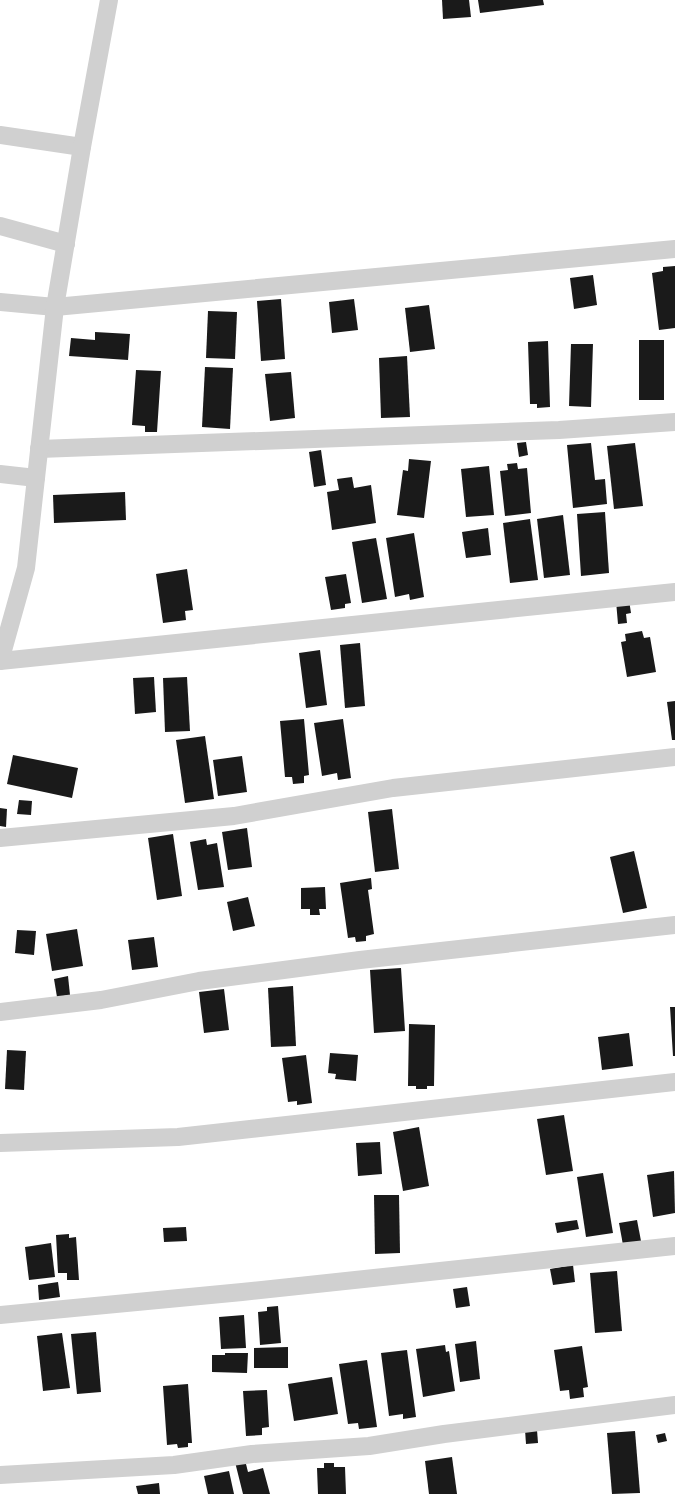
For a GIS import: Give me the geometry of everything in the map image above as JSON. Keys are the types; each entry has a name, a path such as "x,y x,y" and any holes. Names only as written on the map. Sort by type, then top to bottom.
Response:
{"street":[{"path":"109,0 56,307 26,568 0,661 675,592"},
{"path":"0,135 82,147"},
{"path":"0,226 66,244"},
{"path":"0,302 56,307 675,249"},
{"path":"39,449 559,430 675,422"},
{"path":"0,474 36,478"},
{"path":"0,838 234,816 393,788 675,757"},
{"path":"0,1012 101,1000 199,981 360,960 675,925"},
{"path":"0,1143 178,1137 675,1082"},
{"path":"0,1315 254,1291 675,1246"},
{"path":"0,1475 174,1465 252,1454 369,1446 444,1434 675,1405"}],"building":[{"path":"442,0 469,0 471,17 443,19"},
{"path":"478,0 543,0 544,5 480,13"},
{"path":"675,266 675,328 659,330 652,273 663,271 663,267"},
{"path":"593,275 597,305 574,309 570,278"},
{"path":"281,299 285,359 261,361 257,301"},
{"path":"354,299 358,330 332,333 329,302"},
{"path":"429,305 435,349 410,352 405,308"},
{"path":"208,311 237,312 235,359 206,358"},
{"path":"95,332 130,334 128,360 69,356 71,338 95,340"},
{"path":"639,340 664,340 664,400 639,400"},
{"path":"548,341 550,407 537,408 537,404 530,404 528,342"},
{"path":"571,344 593,344 591,407 569,406"},
{"path":"407,356 410,417 381,418 379,358"},
{"path":"205,367 233,368 230,429 202,427"},
{"path":"136,370 161,371 157,432 145,432 145,426 132,425"},
{"path":"291,372 295,418 270,421 265,374"},
{"path":"526,442 528,455 519,457 517,443"},
{"path":"591,443 595,480 605,479 607,504 573,508 567,445"},
{"path":"635,443 643,506 614,509 607,446"},
{"path":"321,450 326,485 314,487 309,452"},
{"path":"409,459 431,461 424,518 397,515 403,470 408,471"},
{"path":"517,463 518,469 527,468 531,513 505,516 500,471 508,470 507,464"},
{"path":"489,466 494,515 466,517 461,469"},
{"path":"352,477 354,488 371,485 376,523 332,530 327,492 339,490 337,479"},
{"path":"125,492 126,520 54,523 53,495"},
{"path":"605,512 609,573 581,576 577,514"},
{"path":"563,515 570,575 544,578 537,519"},
{"path":"530,519 538,580 510,583 503,523"},
{"path":"488,528 491,555 466,558 462,532"},
{"path":"414,533 424,597 410,600 409,594 395,597 386,538"},
{"path":"376,538 387,599 362,603 352,542"},
{"path":"187,569 193,610 185,611 186,620 163,623 156,574"},
{"path":"346,574 351,603 345,604 345,608 331,610 325,577"},
{"path":"629,600 631,613 626,614 627,623 618,624 616,601"},
{"path":"642,631 644,638 650,637 656,672 627,677 621,642 626,641 625,634"},
{"path":"360,643 365,706 345,708 340,645"},
{"path":"320,650 327,705 306,708 299,653"},
{"path":"154,677 156,712 135,714 133,678"},
{"path":"187,677 190,731 165,732 163,678"},
{"path":"675,701 675,740 672,740 667,702"},
{"path":"304,719 309,775 304,776 304,783 293,784 292,777 285,777 280,721"},
{"path":"343,719 351,778 338,780 337,773 322,776 314,723"},
{"path":"205,736 214,799 185,803 176,740"},
{"path":"13,755 78,768 72,798 7,784"},
{"path":"242,756 247,792 218,796 213,760"},
{"path":"19,800 32,801 31,815 17,814"},
{"path":"0,808 7,809 6,827 0,826"},
{"path":"392,809 399,869 375,872 368,812"},
{"path":"247,828 252,867 228,870 222,832"},
{"path":"173,834 182,896 157,900 148,838"},
{"path":"206,839 207,845 217,843 224,887 198,890 190,842"},
{"path":"634,851 647,908 623,913 610,857"},
{"path":"371,878 372,889 368,890 374,934 366,936 366,941 356,942 355,937 348,938 340,883"},
{"path":"325,887 326,909 319,909 320,915 310,915 310,909 301,909 301,888"},
{"path":"248,897 255,926 233,931 227,902"},
{"path":"77,929 83,966 52,971 46,934"},
{"path":"17,930 36,931 34,955 15,953"},
{"path":"154,937 158,967 132,970 128,940"},
{"path":"401,968 405,1031 374,1033 370,970"},
{"path":"68,976 70,995 57,997 54,979"},
{"path":"293,986 296,1046 271,1047 268,988"},
{"path":"224,989 229,1030 204,1033 199,992"},
{"path":"670,1007 675,1007 675,1056 673,1056"},
{"path":"409,1024 435,1025 434,1086 427,1086 427,1089 408,1086"},
{"path":"629,1033 633,1066 602,1070 598,1037"},
{"path":"7,1050 26,1051 24,1090 5,1089"},
{"path":"330,1053 358,1055 356,1081 335,1079 336,1074 328,1073"},
{"path":"306,1055 312,1103 297,1105 297,1101 288,1102 282,1058"},
{"path":"564,1115 573,1171 546,1175 537,1119"},
{"path":"419,1127 429,1186 403,1191 393,1132"},
{"path":"380,1142 382,1174 358,1176 356,1143"},
{"path":"674,1171 675,1213 653,1217 647,1175"},
{"path":"603,1173 613,1233 586,1237 577,1177"},
{"path":"374,1195 399,1195 400,1253 375,1254"},
{"path":"577,1220 579,1229 557,1233 555,1223"},
{"path":"637,1220 641,1241 623,1245 619,1223"},
{"path":"186,1227 187,1241 164,1242 163,1228"},
{"path":"69,1234 69,1238 76,1237 79,1280 67,1280 67,1273 58,1273 56,1235"},
{"path":"51,1243 55,1277 29,1280 25,1247"},
{"path":"573,1265 575,1282 553,1285 550,1269"},
{"path":"617,1271 622,1331 595,1333 590,1273"},
{"path":"58,1282 60,1297 39,1300 38,1285"},
{"path":"467,1287 470,1306 456,1308 453,1289"},
{"path":"278,1306 281,1343 260,1345 258,1312 267,1311 267,1307"},
{"path":"244,1315 246,1348 221,1349 219,1317"},
{"path":"96,1332 101,1392 77,1394 71,1334"},
{"path":"62,1333 70,1388 43,1391 37,1336"},
{"path":"476,1341 480,1379 460,1382 455,1344"},
{"path":"445,1345 446,1352 449,1351 455,1391 423,1397 416,1349"},
{"path":"582,1346 588,1387 583,1388 584,1397 570,1399 569,1390 560,1391 554,1350"},
{"path":"288,1347 288,1368 254,1368 254,1348"},
{"path":"407,1350 416,1417 403,1419 403,1414 389,1416 381,1353"},
{"path":"225,1353 248,1353 247,1373 212,1372 212,1355 225,1355"},
{"path":"367,1360 377,1427 359,1429 358,1423 348,1424 339,1364"},
{"path":"332,1377 338,1414 294,1421 288,1384"},
{"path":"188,1384 192,1443 188,1443 188,1447 178,1448 177,1444 167,1445 163,1386"},
{"path":"267,1390 269,1427 262,1428 262,1435 246,1436 243,1391"},
{"path":"525,1430 537,1430 538,1443 526,1444"},
{"path":"635,1431 640,1493 612,1494 607,1433"},
{"path":"665,1433 667,1441 658,1443 656,1435"},
{"path":"452,1457 457,1494 429,1494 425,1461"},
{"path":"245,1460 248,1472 263,1468 270,1494 243,1494 235,1462"},
{"path":"324,1463 334,1463 334,1467 345,1467 346,1494 318,1494 317,1468 324,1468"},
{"path":"229,1471 234,1494 208,1494 204,1476"},
{"path":"159,1483 160,1494 138,1494 136,1486"}]}
